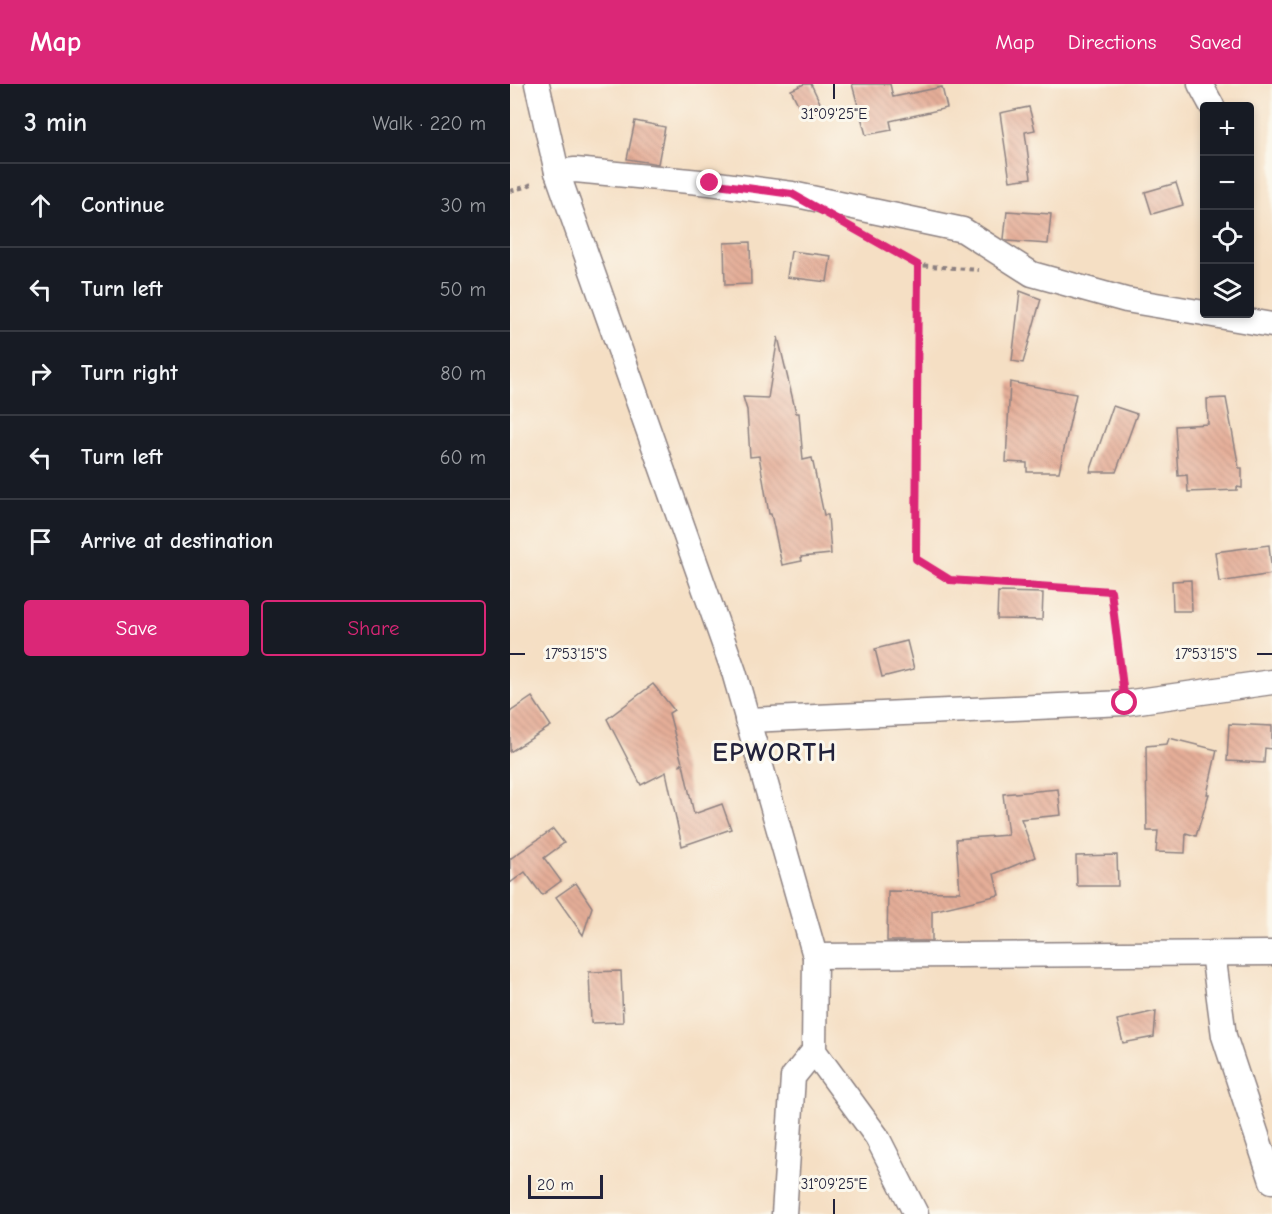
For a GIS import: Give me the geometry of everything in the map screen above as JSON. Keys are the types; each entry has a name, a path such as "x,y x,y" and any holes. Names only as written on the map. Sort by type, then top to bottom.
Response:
{"street":[{"path":"537,84 557,172 734,672 815,956 814,1051 877,1137 916,1214"},
{"path":"1200,84 1210,102"},
{"path":"557,172 575,170 710,183 792,194 963,230 1032,274 1126,300 1200,312"},
{"path":"1234,318 1272,325"},
{"path":"747,720 1125,703 1272,682"},
{"path":"1214,953 1224,1036 1272,1181"},
{"path":"815,956 1272,953"},
{"path":"784,1214 793,1077 814,1051"}],"path":[{"path":"860,232 918,265 986,271"},
{"path":"918,265 916,559 950,580 1111,591 1125,703"}],"building":[{"path":"804,84 811,84 823,109 805,118 791,90"},
{"path":"852,84 890,84 893,97 942,87 947,108 890,121 892,130 866,135"},
{"path":"1029,107 1035,130 1025,132 1031,178 1010,181 1000,113"},
{"path":"635,121 665,127 658,164 627,159"},
{"path":"1176,183 1183,205 1152,214 1145,192"},
{"path":"1007,211 1051,214 1048,244 1004,239"},
{"path":"750,242 751,284 725,285 724,243"},
{"path":"791,251 831,256 827,282 787,277"},
{"path":"1020,291 1041,299 1023,363 1012,361"},
{"path":"778,337 796,413 799,413 803,460 812,458 824,515 828,515 831,554 801,557 802,561 782,565 771,514 769,514 759,456 750,457 747,410 743,397 768,398"},
{"path":"1010,382 1076,394 1059,472 1027,472 1027,463 1006,462"},
{"path":"1226,398 1239,468 1242,468 1242,488 1188,492 1187,475 1178,476 1175,426 1208,424 1207,399"},
{"path":"1113,406 1137,414 1116,472 1090,472"},
{"path":"1269,545 1272,574 1219,582 1215,552"},
{"path":"1191,580 1192,611 1173,611 1172,581"},
{"path":"998,592 1043,593 1042,620 997,619"},
{"path":"907,641 914,669 882,677 875,649"},
{"path":"653,684 674,710 669,713 682,763 679,765 683,764 694,814 722,804 731,829 682,846 666,772 641,785 607,719"},
{"path":"532,697 551,726 510,752 510,712"},
{"path":"1229,724 1272,726 1272,749 1265,748 1264,763 1227,761"},
{"path":"1169,738 1217,750 1207,794 1209,794 1196,836 1186,833 1185,853 1156,852 1158,831 1147,831 1146,746 1167,744"},
{"path":"1058,789 1061,815 1021,819 1035,857 994,874 999,895 932,911 932,941 887,941 888,891 960,892 956,839 1008,835 1003,794"},
{"path":"553,829 564,843 544,858 561,881 542,895 525,872 510,883 510,859"},
{"path":"1117,855 1118,886 1077,886 1076,856"},
{"path":"576,883 592,907 583,935 556,897"},
{"path":"621,971 623,1022 591,1023 589,972"},
{"path":"1156,1011 1154,1037 1123,1043 1117,1020"}],"district":[{"name":"EPWORTH","path":"775,753"}],"route":[{"path":"710,183 792,194 918,265 916,559 950,580 1111,591 1125,703"}]}
